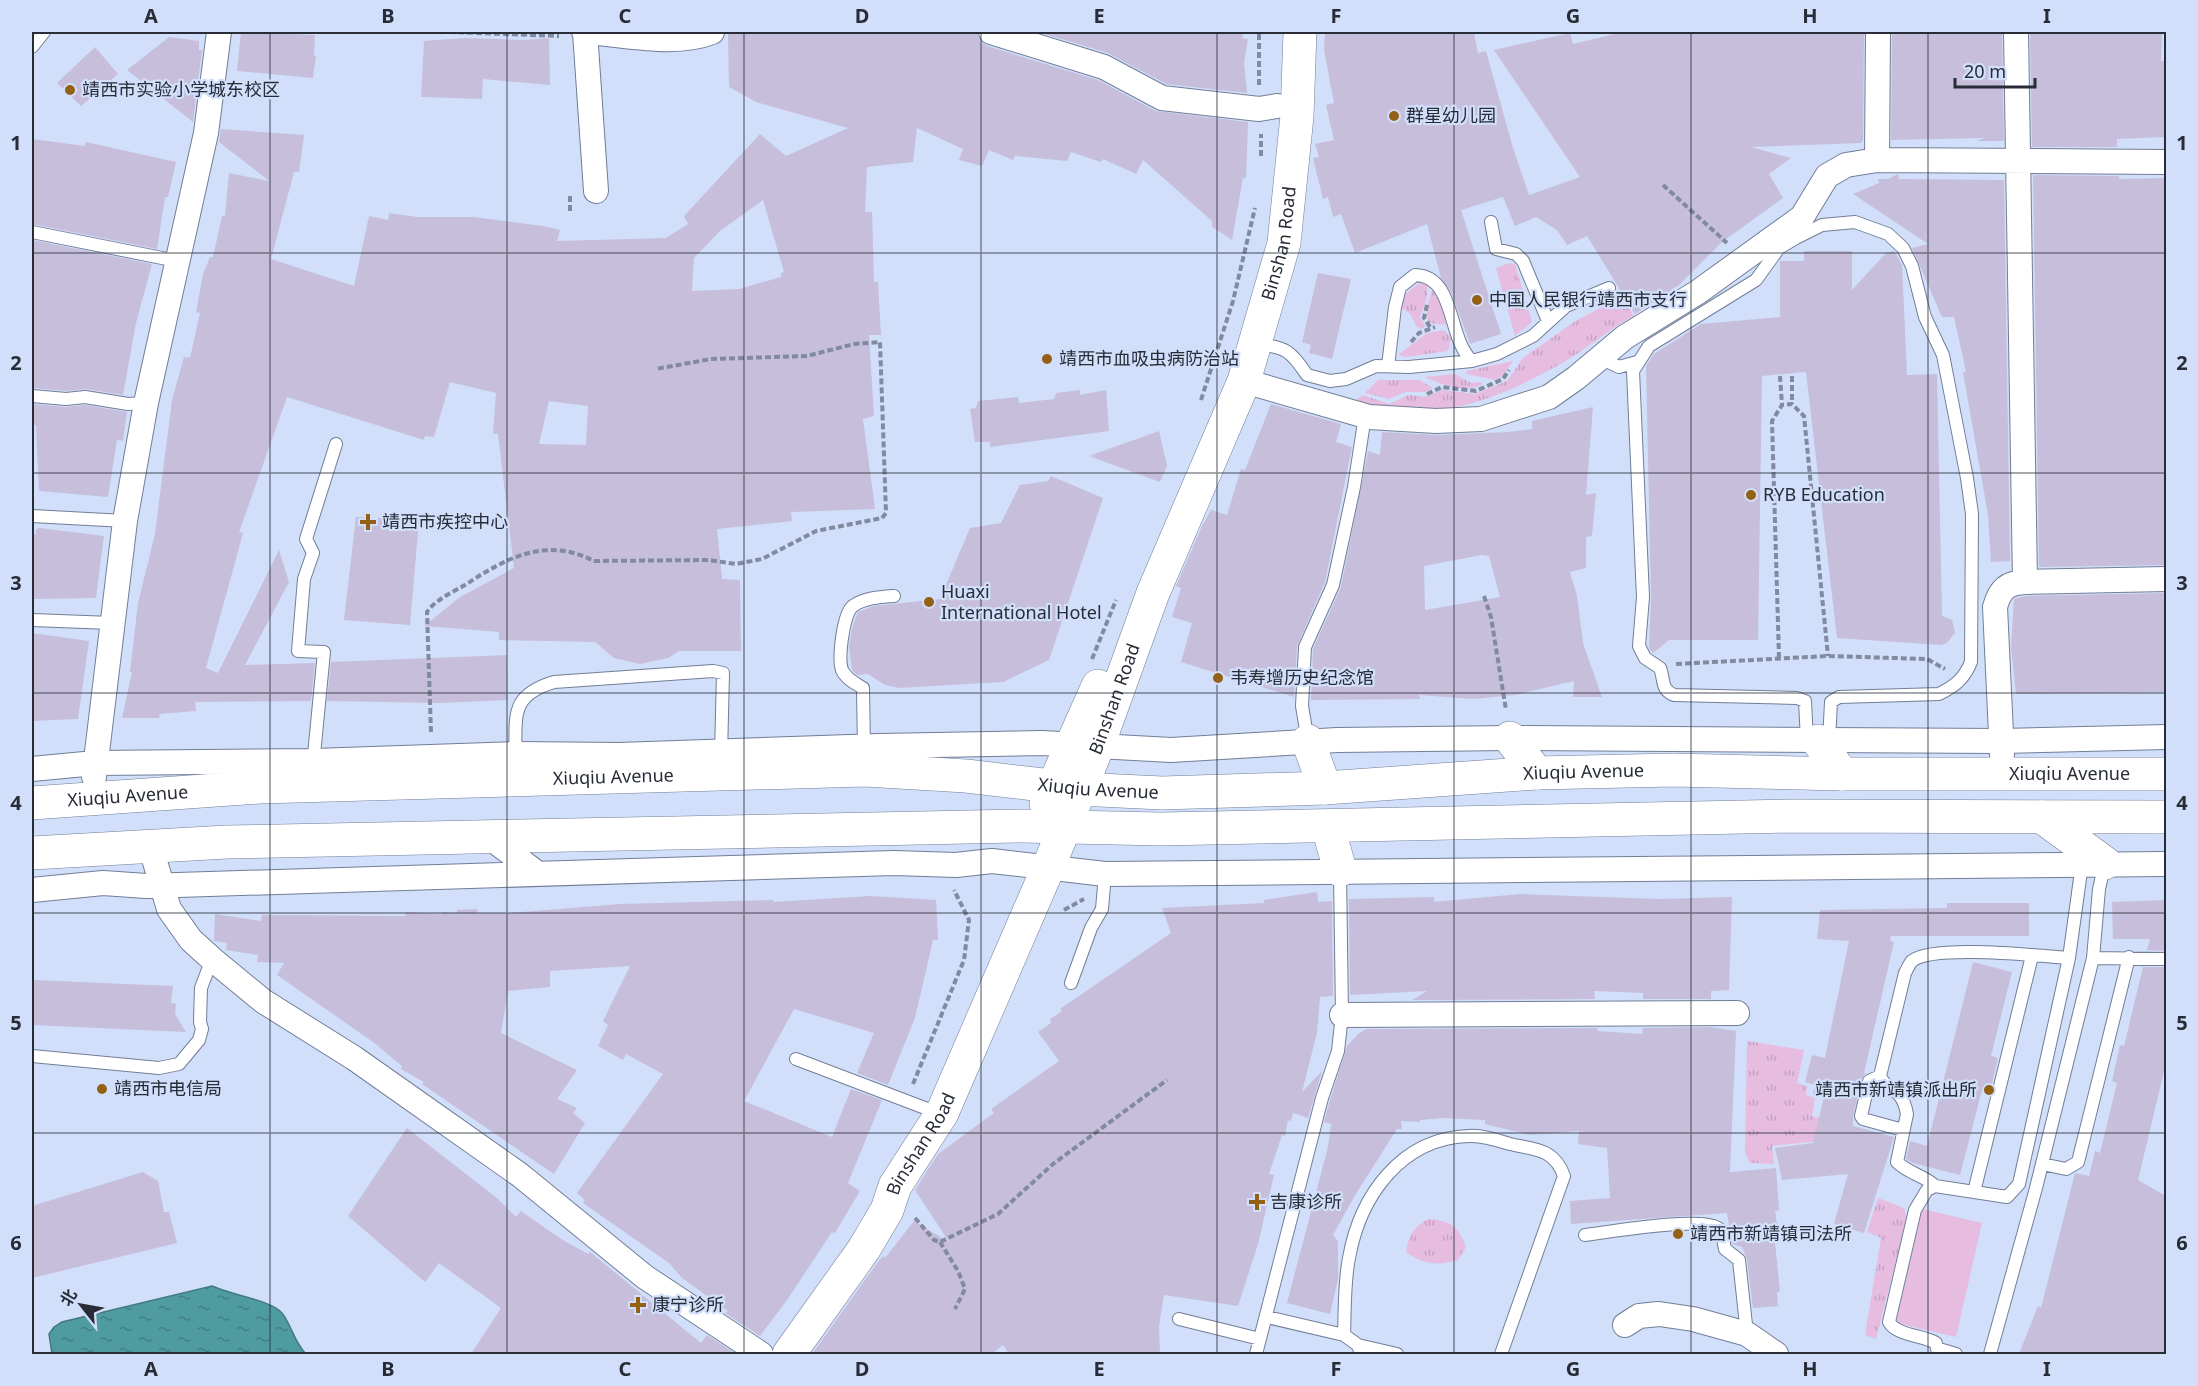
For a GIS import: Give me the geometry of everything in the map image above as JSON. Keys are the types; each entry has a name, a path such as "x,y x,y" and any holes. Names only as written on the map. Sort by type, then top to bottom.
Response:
{"main road":[{"name":"Binshan Road","path":"1084,746 1093,698 1224,372 1265,235 1275,176 1268,108 1280,32"},
{"name":"Binshan Road","path":"789,1354 864,1249 887,1210 891,1195 942,1113 1066,787 1244,381 1284,243 1297,116 1300,32"},
{"path":"1508,728 1537,773"},
{"path":"1308,741 1325,788"},
{"path":"1818,741 1842,774"},
{"name":"Xiuqiu Avenue","path":"32,803 100,799 313,773 505,772 865,759 1066,787 1162,793 1325,788 1537,773 1672,770 1842,774 2002,757 2166,774"},
{"name":"Xiuqiu Avenue","path":"35,853 150,845 1051,827 1328,827 1795,816 2166,817"},
{"path":"2042,817 2094,864"},
{"path":"1328,827 1340,870"},
{"name":"Binshan Road","path":"781,1354 790,1336 856,1246 878,1206 883,1182 915,1105 1036,867"}],"street":[{"path":"100,799 112,623 125,520 146,403 206,133 219,32"},
{"path":"101,763 108,729 134,521 156,406 206,174 227,32"},
{"path":"596,191 579,34 669,39 698,37 712,32"},
{"path":"992,32 1104,67 1162,98 1268,108"},
{"path":"1876,160 1878,32"},
{"path":"2016,32 2016,163 2025,582"},
{"path":"1244,381 1365,416 1436,421 1481,419 1549,397 1625,337 1739,264 1802,217 1827,176 1846,165 1876,160 2016,163 2166,162"},
{"path":"2002,757 1995,607 2002,590 2009,585 2025,582 2166,579"},
{"path":"865,759 1042,743 1171,750 1508,728 1818,741 2002,757 2166,737"},
{"path":"32,769 101,763 313,773 440,756 505,772"},
{"path":"440,756 505,772"},
{"path":"489,837 537,873"},
{"path":"150,845 164,885 169,909 177,922 191,940 263,1001 354,1058 520,1175 645,1276 760,1354"},
{"path":"35,853 103,883"},
{"path":"32,890 103,883 164,885 894,863 956,865 992,861 1105,874 2166,864"},
{"path":"1342,1015 1737,1013"},
{"path":"1625,1325 1639,1316 1659,1314 1693,1319 1747,1334 1776,1354"}],"lane":[{"path":"32,47 44,32"},
{"path":"1491,222 1496,249 1516,254 1523,261 1548,321"},
{"path":"1855,222 1888,234 1903,248 1912,266 1925,317 1943,356 1972,514 1971,662 1965,677 1953,687 1939,694 1839,697 1831,702 1818,741 1805,701 1797,698 1674,694 1667,691 1663,685 1660,668 1645,658 1639,646 1643,597 1633,371 1636,362 1649,346 1661,337 1756,279 1779,248 1822,225 1855,222"},
{"path":"32,232 177,261"},
{"path":"1388,363 1400,287 1415,274 1425,275 1442,289 1459,346 1472,361"},
{"path":"1255,344 1287,351 1295,356 1307,375 1330,381 1346,379 1388,363 1409,368 1472,361 1518,345 1566,306 1609,288"},
{"path":"1599,358 1619,367 1636,362"},
{"path":"32,396 66,399 85,397 128,404 146,403"},
{"path":"1308,741 1302,706 1302,664 1311,631 1333,585 1354,487 1365,416"},
{"path":"313,773 324,652 298,651 304,579 313,553 306,539 336,444"},
{"path":"32,516 125,520"},
{"path":"865,759 863,688 847,678 841,667 845,616 852,606 870,598 894,596"},
{"path":"32,620 112,623"},
{"path":"505,772 516,714 526,694 538,687 554,681 713,671 723,674 722,763"},
{"path":"1956,1354 1939,1352 1936,1343 1927,1337 1897,1330 1889,1322 1915,1210 1927,1190 1935,1186 2007,1197 2019,1185 2069,958 2094,864"},
{"path":"1990,1354 2036,1188 2093,958 2099,889 2094,864"},
{"path":"1257,1354 1322,1098 1338,1052 1342,1015 1340,870"},
{"path":"1071,983 1091,927 1102,909 1105,874"},
{"path":"1935,1186 1928,1179 1911,1173 1897,1162 1907,1114 1906,1106 1900,1092 1885,1084 1880,1076 1905,973 1912,962 1928,954 2069,958"},
{"path":"1974,1192 2032,956"},
{"path":"2093,958 2129,957 2166,960"},
{"path":"2042,1164 2066,1169 2078,1162 2129,957"},
{"path":"32,1056 159,1068 179,1064 199,1040 202,1029 200,1022 201,988 212,958"},
{"path":"796,1059 915,1105"},
{"path":"1880,1076 1869,1081 1861,1116 1863,1119 1903,1130"},
{"path":"1344,1335 1349,1256 1364,1207 1380,1180 1398,1162 1419,1150 1446,1139 1471,1136 1550,1153 1559,1163 1564,1176 1501,1354"},
{"path":"2019,1185 2036,1188"},
{"path":"1585,1235 1696,1223 1717,1226 1722,1231 1725,1249 1739,1260 1747,1334"},
{"path":"1267,1317 1344,1335 1360,1350 1397,1354"},
{"path":"1179,1319 1260,1339"}],"path":[{"path":"449,32 579,34"},
{"path":"1259,32 1268,108 1262,117 1261,158"},
{"path":"1663,185 1721,236 1739,264"},
{"path":"570,189 570,213"},
{"path":"1200,402 1233,301 1257,200"},
{"path":"1388,363 1419,333 1430,327 1453,329"},
{"path":"440,756 428,612 434,605 490,568 511,557 543,549 573,553 594,561 709,560 736,564 762,559 816,531 882,518 886,513 880,342 854,344 807,356 711,359 656,369"},
{"path":"1779,658 1772,421 1782,405 1780,376"},
{"path":"1792,376 1792,404 1804,416 1828,656"},
{"path":"1782,405 1792,404"},
{"path":"1091,661 1121,590"},
{"path":"1484,596 1491,617 1508,728"},
{"path":"1660,668 1667,664 1828,656 1927,659 1945,670 1953,687"},
{"path":"915,1105 964,960 969,920 960,898 949,886"},
{"path":"940,1242 998,1214 1053,1164 1167,1080"},
{"path":"891,1195 898,1198 934,1240 940,1242 958,1271 965,1289 955,1309"}],"green space":[{"path":"1510,263 1515,264 1532,322 1515,336 1496,268"},
{"path":"1419,283 1427,285 1427,298 1420,317 1425,326 1422,329 1416,326 1411,315 1402,308 1404,295"},
{"path":"1433,288 1442,304 1446,325 1429,323 1426,310"},
{"path":"1622,297 1634,316 1555,367 1496,395 1465,405 1438,410 1414,410 1354,401 1363,395 1389,404 1409,395 1425,397 1442,390 1475,394 1507,381 1523,358 1577,320"},
{"path":"1444,330 1451,338 1448,351 1406,357 1398,355 1427,333"},
{"path":"1513,361 1503,375 1495,380 1466,374 1467,371"},
{"path":"1455,374 1471,383 1483,384 1477,387 1462,388 1425,377"},
{"path":"1378,380 1419,380 1433,388 1425,392 1405,392 1389,399 1365,393"},
{"path":"1747,1041 1804,1050 1797,1083 1807,1086 1806,1095 1815,1098 1812,1116 1822,1119 1829,1140 1772,1146 1774,1164 1750,1163 1745,1152"},
{"path":"1878,1198 1904,1208 1907,1217 1876,1339 1865,1335 1881,1238 1867,1232"},
{"path":"1922,1209 1982,1223 1956,1337 1896,1323"},
{"path":"1428,1219 1448,1223 1460,1234 1466,1247 1458,1260 1431,1263 1419,1260 1406,1252 1412,1232"}],"water":[{"path":"212,1286 277,1308 306,1354 52,1354 49,1334 62,1322"}],"building":[{"path":"241,32 315,35 314,56 316,56 313,78 237,71"},
{"path":"977,32 980,41 987,46 1098,80 1156,111 1248,122 1246,178 1243,178 1232,240 1212,227 1212,221 1143,160 1136,174 1103,159 1101,162 1071,152 1067,161 1015,156 1013,160 989,150 982,166 959,160 963,149 917,128 913,162 867,167 865,212 872,212 874,282 878,282 881,335 869,335 874,416 863,419 875,509 791,512 792,521 717,529 722,579 740,580 741,651 679,651 668,658 640,664 614,658 595,642 499,640 499,632 424,626 460,597 514,568 498,434 493,434 496,393 450,382 434,437 425,436 424,440 287,397 239,532 243,533 206,668 218,673 279,550 289,582 245,665 315,663 311,701 195,702 196,711 160,714 159,718 122,718 132,672 130,672 138,603 155,534 172,400 184,357 190,358 200,313 196,312 203,274 210,257 213,257 222,216 225,216 229,173 269,181 219,142 221,129 304,135 299,172 294,172 271,259 354,286 369,216 388,220 389,213 417,217 474,217 543,226 560,230 557,241 666,238 688,224 684,216 760,134 786,156 848,128 756,102 729,87 728,34","holes":["763,200 784,272 781,273 781,277 739,289 692,291 694,258 720,231","549,401 588,406 586,445 539,444"]},
{"path":"1038,32 1244,32 1242,38 1248,39 1244,63 1247,93 1166,84 1108,53"},
{"path":"1325,32 1474,32 1478,53 1486,51 1513,148 1529,195 1580,177 1494,50 1570,33 1573,44 1623,32 1864,32 1863,140 1861,143 1751,147 1791,158 1769,174 1783,198 1722,242 1679,285 1635,314 1587,236 1567,245 1557,230 1536,217 1515,226 1503,197 1461,210 1501,334 1470,344 1452,294 1441,278 1427,224 1355,253 1341,214 1333,217 1328,197 1323,199 1313,158 1319,157 1315,144 1334,140 1326,105 1334,103 1324,50"},
{"path":"1892,32 2002,32 2004,141 1977,141 1984,138 1891,140"},
{"path":"2030,32 2162,32 2161,61 2165,61 2166,137 2117,139 2117,147 2032,147"},
{"path":"169,37 199,41 199,50 202,50 193,122 127,70"},
{"path":"465,38 525,40 549,38 550,85 483,79 482,99 421,97 424,41"},
{"path":"95,47 118,74 81,106 57,83"},
{"path":"32,139 85,146 86,142 176,162 168,197 165,197 157,249 32,224"},
{"path":"1898,174 1899,179 2004,180 2010,561 1991,562 1988,515 1963,372 1966,372 1954,317 1942,317 1912,248 1928,244 1853,194 1879,183 1878,179 1888,179"},
{"path":"2033,175 2119,176 2119,179 2166,178 2164,328 2166,565 2039,567"},
{"path":"32,240 152,264 136,323 123,395 86,389 66,391 32,388"},
{"path":"1804,251 1852,251 1852,290 1886,253 1894,251 1902,265 1907,375 1937,374 1942,616 1952,620 1955,633 1947,643 1941,645 1837,638 1806,372 1762,376 1758,640 1669,640 1653,653 1649,648 1651,597 1646,366 1654,354 1701,324 1780,317 1780,261 1804,261"},
{"path":"1318,273 1351,279 1332,359 1309,353 1311,345 1302,342"},
{"path":"1080,390 1080,395 1106,390 1109,431 990,447 990,442 975,442 970,409 976,408 978,401 1018,397 1019,403 1054,399 1056,393"},
{"path":"32,404 65,407 85,405 127,412 123,441 117,440 108,497 39,491 36,425 32,425"},
{"path":"1271,404 1341,424 1336,442 1352,447 1325,582 1297,646 1294,697 1181,662 1192,623 1172,617 1181,588 1176,586 1202,526 1211,510 1227,515 1241,469 1245,470"},
{"path":"1593,407 1586,495 1596,493 1592,536 1586,537 1586,568 1570,572 1577,596 1583,643 1602,697 1573,697 1574,681 1515,695 1473,699 1419,695 1420,699 1311,700 1313,649 1341,587 1368,451 1380,455 1382,432 1437,435 1508,432 1532,429 1532,421","holes":["1482,555 1489,556 1500,597 1425,610 1424,566"]},
{"path":"1159,431 1167,466 1160,482 1089,456"},
{"path":"1051,476 1103,498 1049,660 1003,682 899,688 885,685 868,674 857,675 852,670 849,647 852,628 858,612 874,606 940,599 970,528 1001,523 1020,485 1048,481"},
{"path":"356,517 419,520 410,625 344,620"},
{"path":"36,529 104,536 96,598 32,599 32,534 36,534"},
{"path":"2166,593 2166,692 2016,694 2011,647 2014,599 2026,596"},
{"path":"32,633 89,641 78,719 32,721"},
{"path":"507,655 508,700 440,703 327,701 331,662"},
{"path":"1317,892 1318,902 1332,901 1333,996 1320,997 1317,1033 1302,1092 1322,1071 1308,1118 1293,1113 1291,1121 1288,1120 1285,1136 1282,1135 1269,1174 1274,1175 1258,1244 1238,1306 1164,1295 1159,1326 1160,1354 1009,1354 1003,1345 992,1354 812,1354 875,1266 883,1256 885,1258 914,1221 949,1242 915,1190 938,1154 994,1113 991,1109 1059,1061 1038,1032 1051,1023 1050,1019 1062,1011 1060,1009 1171,933 1162,908 1264,903 1264,900"},
{"path":"1520,894 1659,899 1732,897 1729,990 1711,991 1711,999 1643,999 1643,993 1594,991 1595,999 1412,1000 1427,991 1350,995 1349,899 1434,897 1434,902"},
{"path":"870,896 936,900 938,940 933,940 915,1018 888,1085 857,1073 874,1033 794,1009 744,1101 832,1137 851,1089 882,1100 848,1183 860,1191 835,1233 832,1232 760,1336 725,1313 728,1311 682,1278 669,1263 583,1203 585,1200 577,1193 663,1074 626,1054 623,1060 598,1046 608,1025 603,1021 630,966 550,971 550,987 508,991 501,1033 577,1070 557,1099 577,1108 573,1113 585,1123 554,1174 422,1084 424,1082 401,1069 402,1066 373,1042 277,975 284,963 257,962 258,955 226,950 227,943 214,941 215,914 261,921 262,915 405,916 406,912 441,914 442,912 457,913 457,910 477,909 477,913 510,913 620,904 773,900 774,902"},
{"path":"2166,900 2166,951 2147,950 2150,939 2113,939 2112,902"},
{"path":"1947,903 2029,903 2029,936 1891,936 1890,941 1894,942 1864,1073 1866,1073 1861,1079 1853,1126 1894,1137 1864,1233 1834,1224 1848,1174 1782,1180 1775,1148 1813,1143 1824,1097 1813,1094 1815,1085 1805,1082 1812,1055 1825,1058 1849,941 1817,939 1820,910 1947,908"},
{"path":"1973,962 2012,972 1991,1056 1998,1058 1990,1092 1982,1090 1960,1175 1913,1163 1906,1159 1910,1141 1927,1146"},
{"path":"2143,967 2166,967 2166,1063 2138,1180 2166,1196 2166,1354 2019,1354 2038,1306 2041,1308 2075,1173 2089,1176 2095,1151 2100,1153 2117,1083 2112,1081 2120,1045 2124,1046"},
{"path":"32,980 173,986 171,1003 176,1004 175,1014 186,1032 32,1025"},
{"path":"1710,1027 1736,1031 1730,1172 1776,1168 1779,1210 1775,1211 1780,1242 1775,1243 1780,1291 1777,1292 1778,1306 1753,1308 1747,1259 1742,1247 1732,1244 1727,1213 1571,1224 1570,1201 1610,1198 1607,1148 1578,1144 1579,1131 1530,1135 1485,1124 1485,1120 1443,1118 1420,1120 1420,1122 1401,1121 1402,1129 1397,1129 1354,1197 1333,1235 1338,1241 1338,1279 1330,1314 1287,1303 1328,1147 1331,1124 1324,1122 1347,1046 1358,1034 1366,1029 1597,1028 1598,1031 1642,1034 1643,1028"},
{"path":"407,1128 498,1199 516,1217 521,1211 561,1239 588,1254 590,1252 701,1343 707,1335 736,1354 471,1354 501,1308 439,1263 425,1282 348,1216"},
{"path":"143,1172 158,1181 164,1212 169,1212 177,1243 32,1278 32,1206"}],"place":[{"name":"靖西市实验小学城东校区","path":"70,90"},
{"name":"群星幼儿园","path":"1394,116"},
{"name":"中国人民银行靖西市支行","path":"1477,300"},
{"name":"靖西市血吸虫病防治站","path":"1047,359"},
{"name":"RYB Education","path":"1751,495"},
{"name":"靖西市疾控中心","path":"368,522"},
{"name":"Huaxi International Hotel","path":"929,602"},
{"name":"韦寿增历史纪念馆","path":"1218,678"},
{"name":"靖西市电信局","path":"102,1089"},
{"name":"靖西市新靖镇派出所","path":"1989,1090"},
{"name":"吉康诊所","path":"1257,1202"},
{"name":"靖西市新靖镇司法所","path":"1678,1234"},
{"name":"康宁诊所","path":"638,1305"}]}
